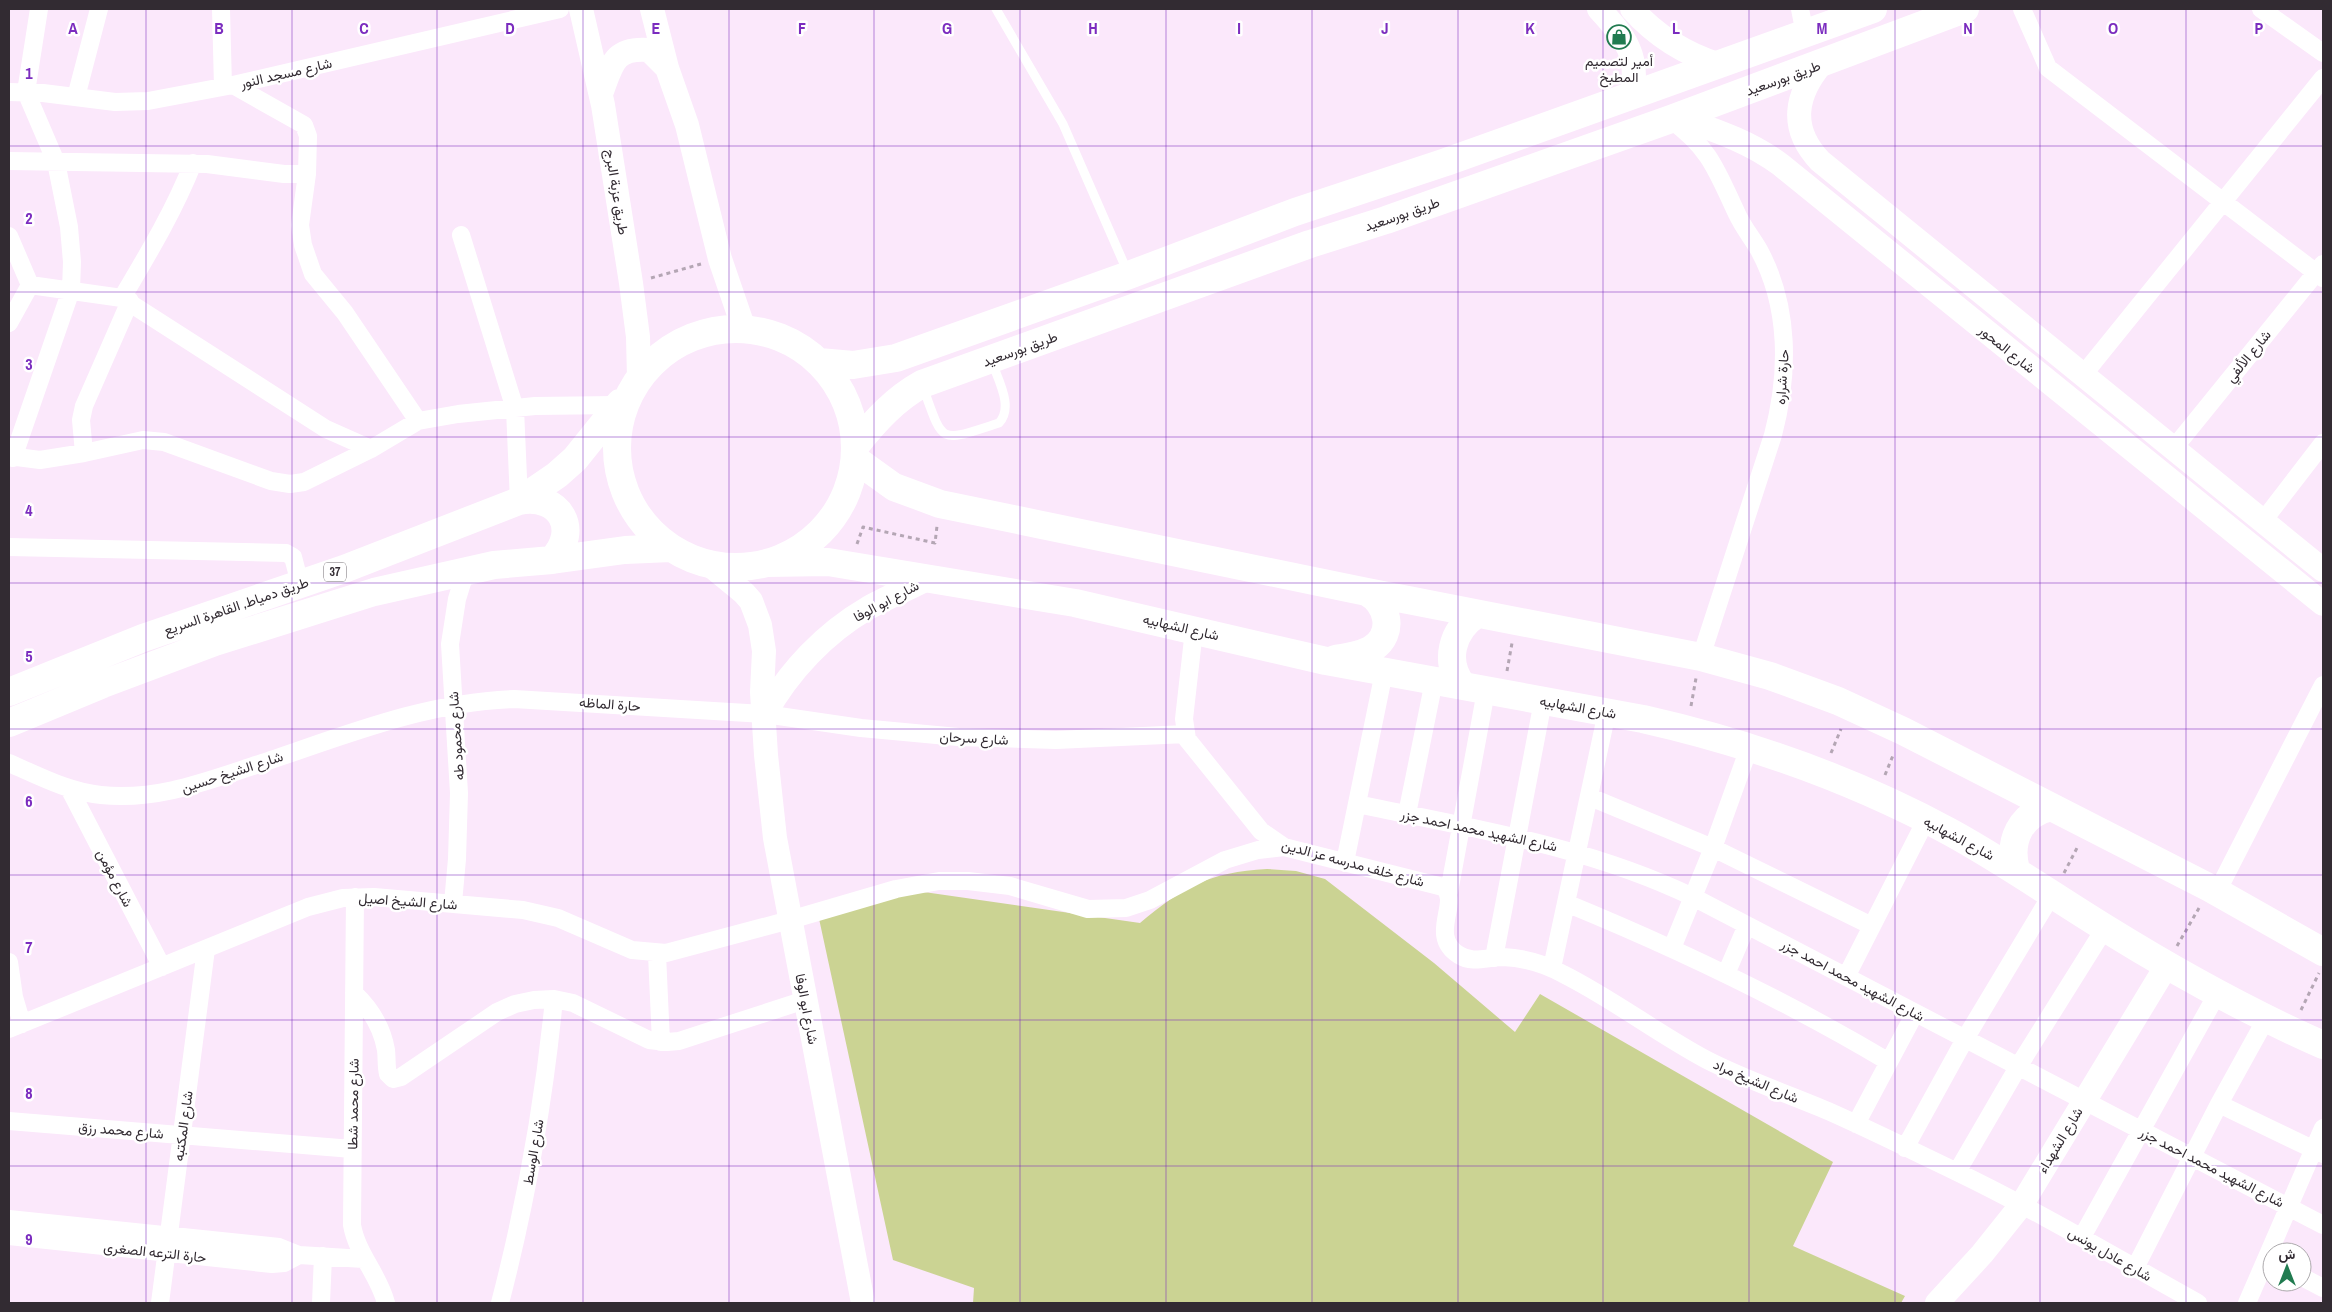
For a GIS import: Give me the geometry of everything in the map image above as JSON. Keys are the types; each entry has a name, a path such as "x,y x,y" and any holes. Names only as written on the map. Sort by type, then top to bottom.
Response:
{"highway":[{"path":"819,362 853,365 896,358 1129,275 1294,212 1446,162 1720,66 1802,22 1873,9"},
{"name":"طريق بورسعيد","path":"855,452 886,410 906,393 922,384 1310,244 1386,220 1674,118 1965,9"},
{"path":"1370,186 1365,200 1367,208 1371,214 1386,220"},
{"path":"1294,212 1303,213 1310,219 1314,227 1314,236 1310,244"},
{"name":"طريق دمياط, القاهرة السريع","path":"9,692 143,638 432,536 519,501 557,475 575,459 663,353 693,336 718,330 744,329 765,332 784,339 819,362"},
{"path":"628,393 620,417 616,438 616,460 620,481 628,501 640,519 654,535 671,548 690,558 710,565 748,567 767,563 800,549 827,525 846,494 855,452 849,408 831,376 819,362"},
{"path":"855,452 894,487 940,504 1477,614 1701,657 1770,676 1850,707 1903,731 2214,890 2321,962"},
{"path":"519,501 543,500 554,507 562,516 566,528 565,540 560,551 552,560"},
{"name":"طريق دمياط, القاهرة السريع","path":"9,724 103,684 225,638 347,600 466,570 494,565 552,560 625,550 671,548"},
{"name":"شارع الشهابيه","path":"767,563 828,562 1075,603 1326,661 1607,712 1686,729 1749,748 1822,774 1926,820 2016,870 2105,928 2217,994 2323,1045"},
{"path":"1326,661 1363,653 1374,648 1382,639 1387,621 1384,610 1377,599 1368,592"},
{"path":"1477,614 1462,626 1452,650 1454,669 1484,690"},
{"path":"2016,870 2013,847 2018,830 2034,813 2050,806"}],"street":[{"path":"39,9 18,92 56,162 69,227 72,262 71,290 11,457 40,460 144,440 164,442 264,479 290,484 304,482 371,449 418,421 458,414 515,409 628,393"},
{"path":"76,97 99,9"},
{"path":"221,9 228,86 304,125 308,136 307,174 300,225 303,245 313,274 345,313 418,421"},
{"name":"شارع مسجد النور","path":"18,92 126,103 148,101 228,86 560,9"},
{"name":"طريق عزبة البرج","path":"581,9 601,94 638,337 628,393"},
{"path":"652,9 667,68 687,125 720,259 744,329"},
{"path":"1600,9 1619,30 1631,53 1634,79 1630,97"},
{"path":"1632,9 1667,40 1692,55 1720,66"},
{"path":"2022,9 2048,68 2321,271"},
{"path":"2261,9 2323,53"},
{"path":"601,94 614,60 626,51 650,50 667,68"},
{"name":"شارع المحور","path":"1822,63 1805,86 1800,103 1801,130 1813,154 2323,570"},
{"path":"2083,375 2323,78"},
{"name":"شارع المحور","path":"1674,118 1732,136 1769,156 2323,604"},
{"name":"حارة شراره","path":"1674,118 1699,143 1712,161 1741,222 1758,250 1778,301 1785,355 1780,409 1773,435 1701,657"},
{"path":"9,161 193,164 307,174"},
{"path":"84,453 81,420 84,406 126,300 181,194 193,164"},
{"path":"461,235 515,409 519,501"},
{"path":"9,236 30,285"},
{"name":"شارع الألفي","path":"2174,448 2321,271"},
{"path":"30,285 126,300 326,429 371,449"},
{"path":"9,323 30,285"},
{"path":"2128,447 2146,426"},
{"path":"2262,521 2323,444"},
{"path":"9,547 286,553 293,557 300,584"},
{"name":"شارع ابو الوفا","path":"710,565 744,593 757,617 764,651 762,692 771,811 805,1000 864,1303"},
{"name":"شارع محمود طه","path":"453,904 458,852 459,793 450,644 457,599 466,570"},
{"name":"شارع ابو الوفا","path":"765,714 780,690 802,662 833,632 868,608 930,578"},
{"name":"شارع خلف مدرسه عز الدين","path":"1194,630 1184,719 1186,734 1193,748 1261,831 1284,846 1443,887 1449,892"},
{"path":"1345,862 1384,672"},
{"path":"1407,814 1434,681"},
{"path":"2214,890 2323,685"},
{"path":"1484,690 1444,931 1449,946 1462,957 1469,960 1478,961 1494,958 1543,701"},
{"name":"حارة الماظه","path":"455,704 494,700 534,699 765,714"},
{"name":"شارع الشيخ حسين","path":"9,763 84,793 147,796 170,792 397,718 455,704"},
{"path":"1552,968 1607,712"},
{"name":"شارع سرحان","path":"765,714 869,729 982,739 1088,739 1186,734"},
{"path":"1672,948 1713,848 1749,748"},
{"name":"شارع مؤمن","path":"69,788 162,967"},
{"path":"1590,797 1713,848 1872,926"},
{"name":"شارع الشهيد محمد احمد جزر","path":"1357,804 1578,852 1635,871 1693,897 2323,1224"},
{"path":"1846,977 1926,820"},
{"name":"شارع الشيخ اصيل","path":"15,1027 314,906 355,897 374,896 540,913 567,922 632,950 657,954 683,950 903,887 953,881 1010,886 1038,893 1076,907 1114,910 1150,900 1225,860 1258,850 1284,846"},
{"path":"1905,1148 1965,1039 2052,894"},
{"name":"شارع محمد شطا","path":"355,897 352,1225 358,1248 380,1285 386,1303"},
{"path":"1566,903 1672,948 1726,974 1818,1020 1889,1062"},
{"path":"1726,974 1747,925"},
{"path":"1957,1172 2018,1067 2105,928"},
{"name":"شارع المكتبه","path":"160,1303 206,949"},
{"path":"657,954 661,1042"},
{"name":"شارع الشيخ مراد","path":"1494,958 1523,960 1552,968 1671,1040 1708,1060 1856,1124 2022,1204"},
{"path":"9,962 14,998 15,1027"},
{"name":"شارع الشهداء","path":"1937,1303 1982,1254 2022,1204 2167,965"},
{"path":"354,993 366,1005 379,1027 386,1051 388,1074 393,1079 401,1077 506,1008 525,1001 554,1000 582,1007 643,1037 661,1042 679,1041 805,1000"},
{"path":"2082,1237 2217,994"},
{"name":"شارع الوسط","path":"500,1303 518,1231 533,1154 554,1000"},
{"path":"1856,1124 1915,1013"},
{"path":"2134,1268 2219,1104 2266,1019"},
{"path":"2219,1104 2318,1152"},
{"name":"شارع محمد رزق","path":"9,1121 352,1149"},
{"path":"2275,1242 2288,1207 2318,1152 2323,1128"},
{"name":"شارع عادل يونس","path":"2022,1204 2198,1303"},
{"name":"حارة الترعه الصغرى","path":"9,1219 278,1247 299,1255 364,1259"},
{"name":"حارة الترعه الصغرى","path":"9,1236 272,1264 284,1263 299,1255"},
{"path":"321,1303 323,1256"},
{"path":"2246,1303 2262,1273"}],"lane":[{"path":"996,9 1063,124 1129,275"},
{"path":"922,384 937,426 948,436 956,436 998,423 1004,418 1005,401 991,359"}],"path":[{"path":"631,283 720,259"},
{"path":"849,565 864,526 935,543 940,504"},
{"path":"1484,690 1515,621"},
{"path":"1686,729 1701,657"},
{"path":"1822,774 1850,707"},
{"path":"1877,797 1903,731"},
{"path":"2052,894 2089,826"},
{"path":"2167,965 2214,890"},
{"path":"2291,1031 2321,962"}],"green space":[{"path":"1267,869 1296,871 1325,879 1434,963 1515,1032 1540,994 1833,1162 1793,1246 1905,1296 1901,1303 973,1303 974,1288 893,1260 818,914 917,891 1140,923 1155,910 1198,884 1229,874"}],"place":[{"name":"أمير لتصميم المطبخ","path":"1619,37"}]}
